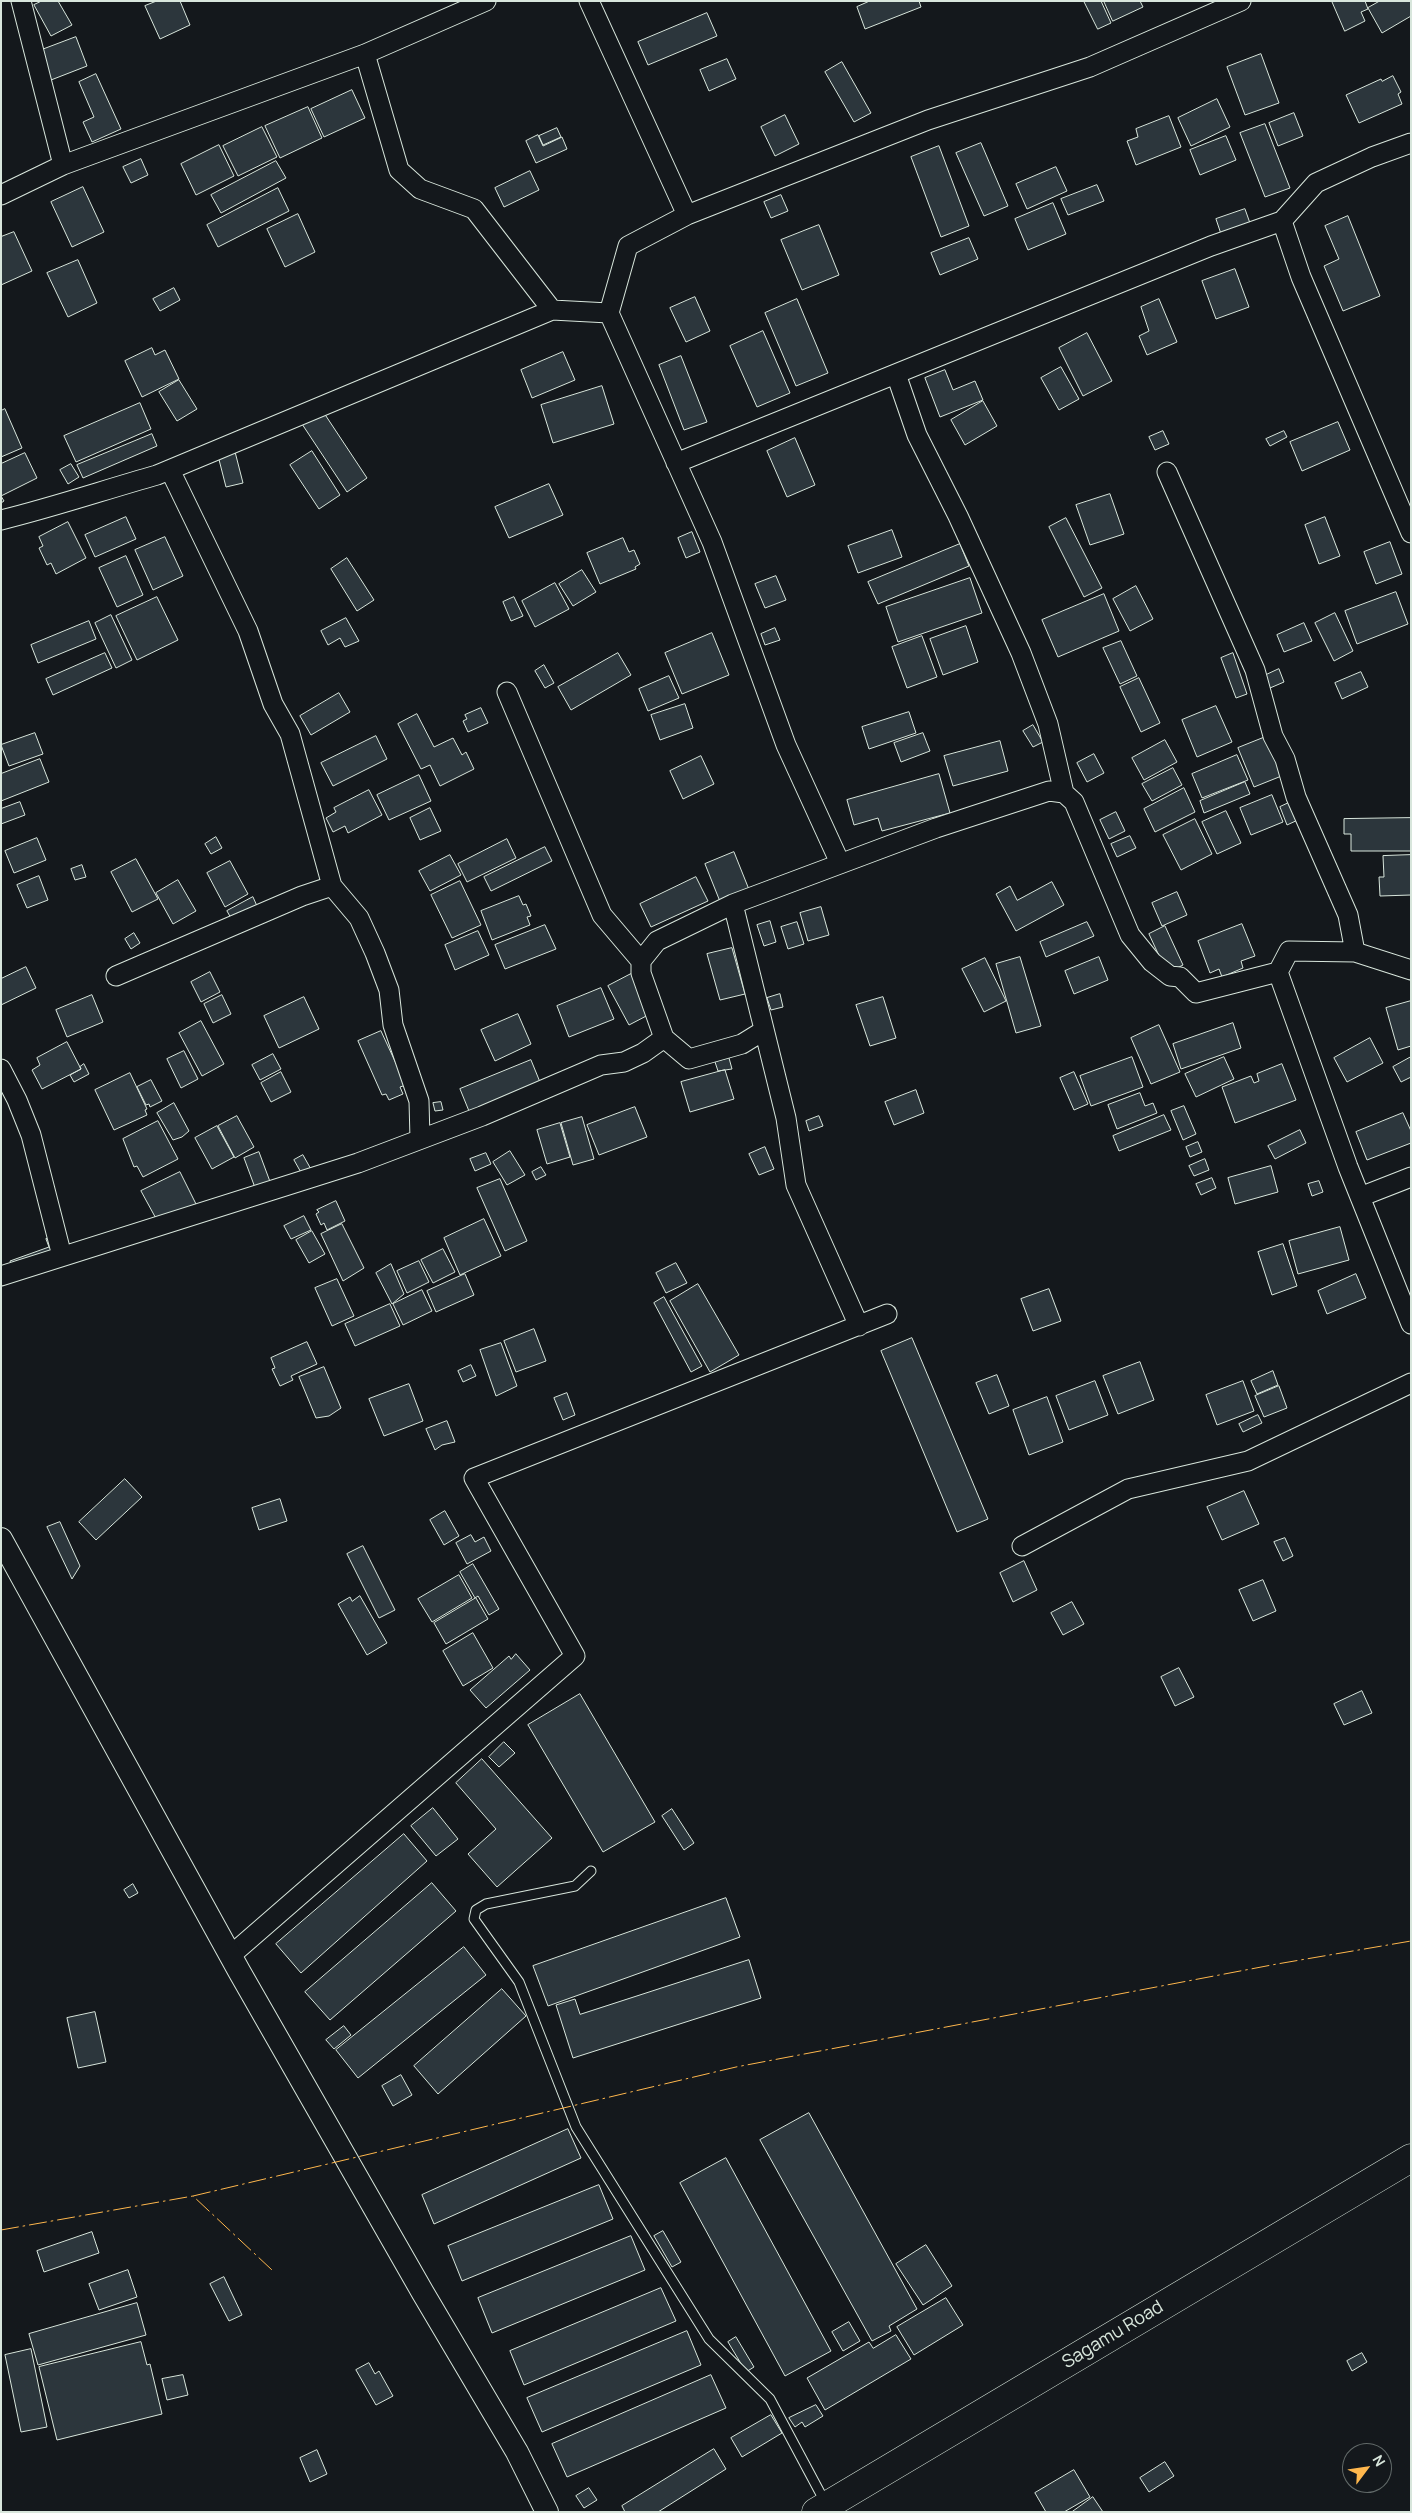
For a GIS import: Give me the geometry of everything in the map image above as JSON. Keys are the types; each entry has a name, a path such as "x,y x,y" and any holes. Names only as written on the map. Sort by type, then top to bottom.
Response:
{"highway":[{"name":"Sagamu Road","path":"821,2508 1411,2158"}],"street":[{"path":"21,1 63,164"},
{"path":"1,194 63,164 365,54 486,1"},
{"path":"589,1 687,215"},
{"path":"840,863 786,745 712,542 609,313 628,246 687,215 928,120 1090,67 1241,1"},
{"path":"365,54 399,170 420,189 474,209 552,310"},
{"path":"676,463 1211,246 1282,222 1316,183 1372,157 1411,143"},
{"path":"1282,222 1301,277 1411,532"},
{"path":"1,520 50,508 170,470 552,310 609,313"},
{"path":"896,374 917,435 958,516 1021,653 1048,724 1064,793"},
{"path":"170,470 248,631 273,704 290,734 332,886 358,918 388,990 393,1025 419,1101 420,1139"},
{"path":"1167,472 1255,670 1273,736 1285,759 1296,797 1348,915 1355,952"},
{"path":"507,692 602,915 641,962"},
{"path":"764,1031 742,1044 689,1059 664,1038 641,972 641,962 657,941 733,904 936,828 999,809 1049,791 1064,793 1074,802 1130,935 1152,962 1170,976 1180,977 1196,993 1278,972"},
{"path":"116,976 302,896 332,886"},
{"path":"733,904 786,1118 796,1185 859,1326"},
{"path":"1411,970 1355,952 1288,951 1278,972 1360,1196 1411,1324"},
{"path":"1,1276 358,1163 482,1116 601,1065 624,1062 643,1053 664,1038"},
{"path":"1,1069 31,1135 62,1256"},
{"path":"1360,1196 1411,1178"},
{"path":"230,1956 575,1656 474,1478 887,1314"},
{"path":"1022,1546 1128,1489 1248,1462 1411,1383"},
{"path":"1,1539 230,1956 423,2293 517,2452 547,2512"}],"lane":[{"path":"591,1872 575,1886 486,1904 476,1910 474,1920 519,1982 576,2127 709,2339 770,2399 821,2508"}],"building":[{"path":"42,1 58,1 72,25 51,36 34,5"},
{"path":"157,1 180,1 190,25 160,39 145,6"},
{"path":"870,1 919,1 921,7 865,29 857,7"},
{"path":"1084,1 1101,1 1111,23 1098,29"},
{"path":"1104,1 1140,1 1143,7 1113,21"},
{"path":"1332,1 1365,1 1368,9 1361,12 1365,21 1345,31"},
{"path":"1380,1 1411,1 1411,16 1382,33 1368,8"},
{"path":"707,13 717,36 648,65 638,42"},
{"path":"76,37 87,66 51,80 39,51"},
{"path":"1261,54 1279,103 1245,115 1227,67"},
{"path":"727,59 736,79 709,91 700,70"},
{"path":"842,62 871,113 854,122 825,72"},
{"path":"96,74 121,129 92,142 83,122 94,117 79,82"},
{"path":"1393,76 1401,92 1398,94 1402,104 1359,123 1346,95 1381,79 1382,81"},
{"path":"352,90 365,118 324,137 311,109"},
{"path":"1217,99 1230,127 1191,146 1178,118"},
{"path":"308,107 322,138 280,158 265,126"},
{"path":"1294,113 1303,136 1278,146 1269,123"},
{"path":"785,115 799,144 775,156 761,127"},
{"path":"1169,116 1181,147 1136,165 1127,141 1138,137 1136,129"},
{"path":"1265,124 1290,188 1265,197 1240,133"},
{"path":"262,127 277,157 238,176 223,146"},
{"path":"557,128 561,137 543,145 539,136"},
{"path":"538,135 543,146 562,137 567,149 536,163 526,141"},
{"path":"1226,136 1236,160 1200,175 1190,150"},
{"path":"981,143 1008,206 984,216 956,153"},
{"path":"219,145 234,176 196,195 181,164"},
{"path":"939,146 969,226 941,237 911,157"},
{"path":"141,159 148,175 131,183 123,167"},
{"path":"276,161 286,178 221,213 211,195"},
{"path":"1056,167 1067,191 1027,209 1016,184"},
{"path":"530,171 539,190 504,207 495,188"},
{"path":"1097,185 1104,201 1068,215 1061,199"},
{"path":"83,187 104,232 72,247 51,202"},
{"path":"278,188 289,211 218,247 207,225"},
{"path":"781,195 788,211 771,218 764,202"},
{"path":"1053,203 1066,234 1028,250 1015,219"},
{"path":"1245,209 1251,226 1222,237 1216,219"},
{"path":"298,214 315,252 285,267 267,229"},
{"path":"1348,216 1380,296 1343,311 1324,266 1339,259 1325,226"},
{"path":"819,225 839,275 802,290 781,240"},
{"path":"14,232 32,271 1,285 1,237"},
{"path":"969,238 978,259 940,275 931,253"},
{"path":"78,260 97,303 68,317 47,273"},
{"path":"1235,269 1249,307 1216,319 1202,281"},
{"path":"174,288 180,300 160,311 153,299"},
{"path":"695,297 710,331 686,342 670,308"},
{"path":"797,299 828,373 796,386 765,313"},
{"path":"1159,299 1177,342 1147,355 1139,336 1149,331 1141,307"},
{"path":"763,331 790,393 757,407 730,346"},
{"path":"1087,333 1112,381 1083,396 1059,348"},
{"path":"152,348 155,355 165,350 179,379 142,397 125,361"},
{"path":"563,352 575,380 532,398 521,370"},
{"path":"681,356 707,422 684,430 659,365"},
{"path":"1061,367 1079,399 1059,410 1041,378"},
{"path":"945,370 953,390 975,381 983,400 940,417 925,378"},
{"path":"179,380 197,409 177,421 159,392"},
{"path":"602,386 614,424 553,443 541,405"},
{"path":"983,401 997,426 965,445 951,420"},
{"path":"140,403 151,429 76,462 64,436"},
{"path":"5,409 22,448 1,457 1,411"},
{"path":"322,410 367,478 347,492 302,424"},
{"path":"1338,422 1350,450 1302,471 1290,442"},
{"path":"1163,431 1169,444 1155,450 1149,437"},
{"path":"1284,431 1287,437 1270,446 1266,439"},
{"path":"152,434 157,446 83,478 77,465"},
{"path":"795,438 815,485 787,497 767,451"},
{"path":"232,440 243,483 226,487 215,444"},
{"path":"312,451 340,495 319,509 290,465"},
{"path":"25,453 37,478 1,496 1,464"},
{"path":"71,464 79,477 68,484 60,470"},
{"path":"549,484 563,515 509,538 495,507"},
{"path":"1110,494 1124,534 1090,545 1076,505"},
{"path":"126,517 136,539 95,557 85,535"},
{"path":"1325,517 1340,556 1319,564 1305,525"},
{"path":"1066,518 1102,588 1084,597 1049,527"},
{"path":"68,522 86,558 56,574 51,563 47,565 39,548 43,546 39,537"},
{"path":"892,530 902,557 858,573 848,546"},
{"path":"692,532 700,552 686,558 678,538"},
{"path":"165,537 183,576 153,590 135,550"},
{"path":"623,538 629,552 634,550 640,564 635,567 636,569 600,584 587,553"},
{"path":"1390,542 1402,574 1376,584 1364,552"},
{"path":"960,544 969,566 878,604 868,582"},
{"path":"126,556 143,595 117,607 99,568"},
{"path":"347,558 374,600 357,611 331,569"},
{"path":"582,570 596,592 573,606 559,584"},
{"path":"776,576 786,600 765,608 755,584"},
{"path":"970,578 982,613 898,642 886,607"},
{"path":"555,583 569,609 535,627 522,601"},
{"path":"1136,586 1153,619 1130,631 1113,599"},
{"path":"1396,592 1408,624 1357,644 1345,611"},
{"path":"1104,594 1119,631 1058,657 1042,620"},
{"path":"157,597 178,640 137,660 116,616"},
{"path":"514,597 523,616 511,621 503,602"},
{"path":"1335,613 1353,651 1334,661 1315,623"},
{"path":"111,615 132,660 116,668 95,623"},
{"path":"346,618 359,641 345,647 340,638 328,645 321,631"},
{"path":"89,621 96,639 38,663 31,645"},
{"path":"1304,623 1312,641 1284,652 1277,635"},
{"path":"966,626 978,662 943,675 930,639"},
{"path":"775,628 780,640 765,645 761,634"},
{"path":"712,633 729,675 682,694 665,653"},
{"path":"922,636 937,677 907,688 892,647"},
{"path":"1121,641 1137,676 1120,684 1103,648"},
{"path":"105,653 112,668 53,695 46,679"},
{"path":"618,653 631,675 571,710 558,687"},
{"path":"1233,653 1247,694 1236,698 1221,658"},
{"path":"544,665 554,683 545,688 535,671"},
{"path":"1279,669 1284,682 1270,688 1264,676"},
{"path":"1361,672 1368,687 1342,699 1335,683"},
{"path":"669,676 679,698 648,711 639,689"},
{"path":"1139,678 1160,723 1141,732 1120,687"},
{"path":"339,693 350,712 311,735 300,716"},
{"path":"685,704 693,728 660,740 651,715"},
{"path":"1216,706 1232,742 1197,757 1182,720"},
{"path":"481,708 488,723 468,732 463,721 467,719 465,715"},
{"path":"909,712 916,733 869,749 862,727"},
{"path":"417,714 434,747 453,738 462,755 466,752 474,769 440,786 430,765 421,769 398,724"},
{"path":"1033,725 1043,742 1033,747 1023,731"},
{"path":"35,733 43,754 9,766 1,745"},
{"path":"923,733 930,751 901,762 894,743"},
{"path":"376,736 387,759 333,786 321,763"},
{"path":"1268,736 1284,775 1254,787 1238,748"},
{"path":"1165,740 1177,762 1144,780 1132,758"},
{"path":"1000,741 1008,771 953,786 944,756"},
{"path":"1094,754 1104,773 1087,782 1077,763"},
{"path":"1237,755 1248,780 1202,798 1192,774"},
{"path":"701,756 714,784 683,799 670,771"},
{"path":"40,759 49,782 1,801 1,774"},
{"path":"1173,768 1182,785 1152,801 1142,784"},
{"path":"939,774 950,813 882,831 878,818 854,825 847,800"},
{"path":"419,775 431,801 389,820 377,795"},
{"path":"1245,782 1250,794 1204,813 1200,801"},
{"path":"1184,788 1195,812 1155,832 1144,809"},
{"path":"369,790 382,815 348,833 345,826 333,832 326,818 336,812 334,808"},
{"path":"1272,795 1283,822 1251,835 1240,808"},
{"path":"1293,801 1300,819 1287,825 1280,807"},
{"path":"20,802 25,815 1,824 1,809"},
{"path":"430,808 441,831 420,840 410,818"},
{"path":"1226,811 1241,843 1217,854 1202,822"},
{"path":"1116,812 1125,831 1109,839 1100,820"},
{"path":"1411,818 1411,851 1351,851 1351,834 1344,834 1344,819"},
{"path":"1195,819 1212,854 1181,870 1163,835"},
{"path":"1130,836 1136,848 1117,857 1111,844"},
{"path":"216,837 222,848 211,854 205,844"},
{"path":"37,838 46,860 14,873 5,851"},
{"path":"507,839 516,858 467,882 458,864"},
{"path":"545,847 552,861 491,891 484,877"},
{"path":"734,852 750,892 721,904 705,864"},
{"path":"450,855 461,875 430,891 419,871"},
{"path":"1411,855 1411,895 1380,896 1379,877 1384,877 1383,856"},
{"path":"136,859 158,899 132,912 111,872"},
{"path":"230,861 248,894 225,907 207,873"},
{"path":"82,865 86,877 75,880 71,869"},
{"path":"39,876 48,900 27,908 17,885"},
{"path":"696,877 708,901 651,927 640,904"},
{"path":"178,880 196,911 173,924 156,893"},
{"path":"460,881 481,925 452,938 431,895"},
{"path":"1052,882 1064,905 1016,931 996,894 1010,886 1017,900"},
{"path":"1177,892 1187,915 1162,926 1152,903"},
{"path":"519,896 523,905 526,904 531,916 527,917 530,925 492,940 481,911"},
{"path":"253,897 257,906 232,920 227,911"},
{"path":"821,907 829,935 808,941 800,913"},
{"path":"770,921 776,942 764,946 757,925"},
{"path":"797,922 804,944 788,949 781,927"},
{"path":"1087,922 1094,936 1046,957 1040,942"},
{"path":"1242,924 1255,956 1241,961 1243,968 1222,977 1219,969 1210,973 1198,941"},
{"path":"545,925 556,949 505,969 495,945"},
{"path":"1165,926 1183,965 1167,973 1149,934"},
{"path":"478,931 489,955 455,970 445,945"},
{"path":"134,933 140,943 131,949 125,939"},
{"path":"732,948 745,994 720,1000 707,954"},
{"path":"1020,957 1041,1026 1016,1033 996,964"},
{"path":"1099,957 1108,980 1074,994 1065,971"},
{"path":"985,958 1006,1001 984,1012 962,969"},
{"path":"26,967 36,988 1,1005 1,979"},
{"path":"210,972 220,992 201,1002 191,982"},
{"path":"631,974 652,1013 629,1025 608,986"},
{"path":"601,988 614,1019 569,1037 557,1006"},
{"path":"780,994 783,1007 771,1010 767,998"},
{"path":"92,995 103,1022 67,1037 56,1010"},
{"path":"222,995 231,1014 213,1023 204,1004"},
{"path":"304,997 319,1029 279,1048 264,1016"},
{"path":"883,997 896,1038 870,1046 856,1005"},
{"path":"1411,1001 1411,1046 1398,1050 1386,1008"},
{"path":"518,1014 531,1044 495,1061 481,1030"},
{"path":"201,1021 224,1064 202,1076 179,1033"},
{"path":"1233,1023 1241,1048 1181,1069 1173,1044"},
{"path":"1159,1025 1180,1072 1151,1084 1131,1038"},
{"path":"381,1031 406,1085 400,1087 403,1094 389,1100 386,1094 382,1095 358,1041"},
{"path":"1370,1038 1383,1063 1347,1082 1334,1058"},
{"path":"67,1042 81,1069 42,1089 32,1070 40,1065 37,1058"},
{"path":"184,1051 198,1079 181,1088 167,1059"},
{"path":"273,1054 281,1069 260,1080 252,1065"},
{"path":"1132,1057 1143,1087 1091,1106 1080,1076"},
{"path":"1224,1057 1234,1079 1196,1097 1185,1074"},
{"path":"1411,1057 1411,1077 1401,1082 1393,1067"},
{"path":"729,1058 732,1069 718,1071 715,1062"},
{"path":"531,1060 542,1087 471,1116 460,1089"},
{"path":"84,1064 89,1074 74,1082 70,1075 81,1069 80,1067"},
{"path":"1282,1064 1296,1100 1235,1123 1222,1087 1251,1076 1254,1083 1259,1081 1257,1074"},
{"path":"725,1070 734,1099 690,1112 681,1082"},
{"path":"281,1072 291,1092 271,1102 261,1083"},
{"path":"1074,1072 1088,1104 1074,1110 1060,1078"},
{"path":"130,1073 147,1109 145,1110 147,1115 114,1130 95,1090"},
{"path":"151,1080 162,1101 150,1107 149,1104 146,1105 137,1087"},
{"path":"916,1090 924,1113 894,1125 885,1102"},
{"path":"1140,1093 1145,1106 1153,1103 1157,1113 1117,1129 1108,1105"},
{"path":"441,1102 443,1110 435,1111 433,1103"},
{"path":"174,1103 189,1131 182,1137 173,1140 157,1113"},
{"path":"1184,1106 1196,1134 1183,1140 1171,1111"},
{"path":"635,1107 647,1137 599,1155 587,1125"},
{"path":"1403,1113 1411,1131 1411,1143 1367,1160 1356,1132"},
{"path":"1164,1115 1171,1130 1119,1151 1113,1136"},
{"path":"237,1116 254,1147 235,1158 218,1126"},
{"path":"819,1116 823,1126 809,1131 806,1121"},
{"path":"582,1117 594,1159 573,1165 561,1123"},
{"path":"158,1121 178,1159 143,1177 137,1166 134,1167 123,1139"},
{"path":"560,1123 570,1157 547,1164 537,1130"},
{"path":"217,1126 234,1157 212,1169 195,1138"},
{"path":"1300,1130 1306,1143 1275,1159 1268,1146"},
{"path":"1198,1142 1202,1152 1190,1157 1186,1147"},
{"path":"765,1147 774,1169 759,1175 749,1154"},
{"path":"510,1151 525,1175 507,1185 493,1162"},
{"path":"259,1152 272,1187 257,1193 244,1158"},
{"path":"486,1153 491,1164 475,1171 470,1159"},
{"path":"303,1155 312,1171 303,1176 294,1160"},
{"path":"1205,1159 1209,1170 1194,1176 1189,1166"},
{"path":"1271,1166 1278,1192 1235,1204 1228,1178"},
{"path":"541,1167 546,1175 536,1180 532,1172"},
{"path":"180,1172 198,1208 159,1224 141,1191"},
{"path":"1212,1178 1216,1188 1201,1195 1196,1184"},
{"path":"500,1179 527,1241 505,1251 477,1188"},
{"path":"1319,1181 1323,1192 1312,1196 1308,1184"},
{"path":"336,1201 345,1221 327,1230 324,1223 321,1225 316,1214 319,1212 317,1210"},
{"path":"304,1216 311,1230 291,1239 284,1226"},
{"path":"484,1219 501,1256 460,1275 444,1238"},
{"path":"342,1224 364,1268 343,1281 321,1234"},
{"path":"1340,1227 1349,1260 1298,1274 1289,1241"},
{"path":"312,1231 325,1254 309,1263 296,1240"},
{"path":"54,1237 61,1254 13,1271 10,1261 49,1247 46,1239"},
{"path":"1283,1244 1297,1286 1272,1295 1258,1252"},
{"path":"443,1249 455,1272 433,1283 421,1260"},
{"path":"419,1261 429,1282 407,1293 397,1271"},
{"path":"676,1263 687,1283 666,1293 656,1273"},
{"path":"391,1264 404,1294 392,1304 376,1273"},
{"path":"465,1274 474,1295 436,1312 427,1291"},
{"path":"1356,1274 1366,1298 1327,1314 1318,1291"},
{"path":"337,1279 354,1316 332,1326 315,1288"},
{"path":"698,1284 739,1355 710,1372 670,1301"},
{"path":"1049,1289 1061,1321 1033,1331 1021,1299"},
{"path":"422,1290 432,1311 403,1325 393,1304"},
{"path":"664,1297 702,1366 691,1372 654,1303"},
{"path":"390,1304 400,1326 355,1346 345,1324"},
{"path":"534,1329 546,1361 516,1372 504,1341"},
{"path":"912,1338 988,1519 957,1532 881,1351"},
{"path":"307,1342 317,1364 291,1376 293,1380 280,1386 272,1369 275,1368 271,1358"},
{"path":"501,1343 517,1386 496,1396 480,1350"},
{"path":"1140,1362 1154,1400 1118,1414 1103,1376"},
{"path":"471,1365 476,1376 463,1382 458,1371"},
{"path":"324,1367 341,1408 329,1416 316,1418 299,1377"},
{"path":"1273,1371 1278,1385 1257,1394 1251,1381"},
{"path":"997,1375 1009,1406 989,1414 976,1383"},
{"path":"1095,1381 1108,1415 1069,1430 1056,1396"},
{"path":"1243,1381 1254,1411 1217,1425 1206,1395"},
{"path":"409,1384 423,1421 384,1436 369,1399"},
{"path":"1279,1386 1287,1408 1264,1417 1255,1396"},
{"path":"567,1393 575,1415 563,1420 554,1398"},
{"path":"1047,1397 1063,1442 1029,1455 1013,1410"},
{"path":"1258,1415 1262,1423 1243,1432 1239,1424"},
{"path":"447,1421 455,1442 442,1445 435,1450 426,1429"},
{"path":"125,1479 142,1497 96,1540 79,1522"},
{"path":"1244,1491 1259,1524 1222,1540 1207,1507"},
{"path":"280,1499 287,1521 259,1530 252,1508"},
{"path":"445,1511 459,1536 444,1545 430,1520"},
{"path":"60,1522 80,1566 72,1579 47,1527"},
{"path":"471,1535 475,1542 484,1537 491,1551 467,1564 456,1543"},
{"path":"1285,1538 1293,1556 1283,1561 1274,1542"},
{"path":"363,1546 395,1610 379,1618 347,1554"},
{"path":"1024,1561 1037,1590 1013,1602 1000,1573"},
{"path":"473,1564 499,1609 489,1615 478,1596 475,1598 460,1572"},
{"path":"459,1575 472,1598 432,1622 418,1599"},
{"path":"1263,1580 1276,1611 1253,1621 1239,1590"},
{"path":"360,1596 387,1643 367,1655 338,1604 350,1597 352,1601"},
{"path":"476,1598 488,1619 446,1644 434,1623"},
{"path":"1072,1602 1084,1624 1063,1635 1051,1613"},
{"path":"473,1633 493,1668 463,1686 443,1651"},
{"path":"516,1654 530,1670 486,1708 470,1690 509,1656 511,1659"},
{"path":"1179,1668 1194,1697 1175,1706 1161,1677"},
{"path":"1362,1691 1372,1713 1344,1725 1334,1704"},
{"path":"580,1694 655,1822 603,1852 528,1725"},
{"path":"504,1742 515,1753 499,1767 489,1757"},
{"path":"482,1759 552,1838 497,1887 468,1854 496,1829 456,1783"},
{"path":"433,1808 458,1839 436,1856 411,1826"},
{"path":"672,1809 694,1843 684,1850 662,1816"},
{"path":"404,1834 427,1861 301,1973 276,1944"},
{"path":"432,1883 456,1911 330,2020 305,1992"},
{"path":"133,1884 138,1893 129,1898 124,1890"},
{"path":"726,1898 740,1937 548,2006 533,1966"},
{"path":"464,1947 486,1975 358,2078 336,2050"},
{"path":"749,1960 761,1998 573,2058 556,2005 575,1999 580,2014"},
{"path":"502,1989 526,2016 438,2094 414,2066"},
{"path":"95,2012 106,2062 78,2068 67,2018"},
{"path":"344,2026 351,2035 334,2049 326,2040"},
{"path":"401,2075 412,2095 393,2106 382,2086"},
{"path":"809,2113 917,2309 889,2326 891,2331 872,2341 760,2140"},
{"path":"568,2129 581,2158 434,2224 422,2195"},
{"path":"726,2158 831,2351 785,2376 680,2183"},
{"path":"599,2185 613,2219 462,2281 448,2246"},
{"path":"663,2231 681,2262 672,2267 654,2236"},
{"path":"92,2232 99,2253 44,2272 37,2251"},
{"path":"631,2236 645,2270 492,2333 478,2298"},
{"path":"926,2245 952,2286 923,2305 896,2264"},
{"path":"128,2270 137,2297 99,2310 89,2284"},
{"path":"224,2277 242,2315 229,2321 210,2284"},
{"path":"661,2288 676,2321 524,2385 510,2351"},
{"path":"946,2298 963,2325 914,2355 897,2327"},
{"path":"137,2303 146,2335 38,2365 29,2334"},
{"path":"849,2322 860,2341 843,2351 832,2332"},
{"path":"687,2331 701,2365 542,2432 527,2398"},
{"path":"896,2335 911,2359 825,2410 807,2378 869,2342 873,2348"},
{"path":"736,2337 754,2367 746,2372 728,2342"},
{"path":"141,2342 147,2365 150,2364 162,2414 57,2440 39,2367"},
{"path":"31,2349 47,2427 21,2432 5,2355"},
{"path":"1362,2353 1367,2362 1352,2371 1347,2361"},
{"path":"369,2363 375,2374 379,2371 393,2396 376,2405 356,2370"},
{"path":"183,2375 188,2395 167,2400 162,2379"},
{"path":"711,2375 726,2408 567,2477 552,2444"},
{"path":"816,2405 823,2416 805,2427 802,2422 795,2427 789,2418"},
{"path":"771,2415 782,2433 742,2457 731,2438"},
{"path":"714,2449 726,2469 658,2512 625,2512 622,2506"},
{"path":"317,2450 327,2474 310,2482 300,2458"},
{"path":"1165,2462 1174,2476 1149,2492 1140,2478"},
{"path":"1074,2470 1090,2497 1064,2512 1046,2512 1035,2493"},
{"path":"589,2488 597,2500 584,2508 576,2496"},
{"path":"1093,2497 1103,2512 1072,2512"}],"power":[{"path":"193,2196 736,2067 1277,1964 1411,1941"},
{"path":"1,2230 193,2196 272,2270"}]}
